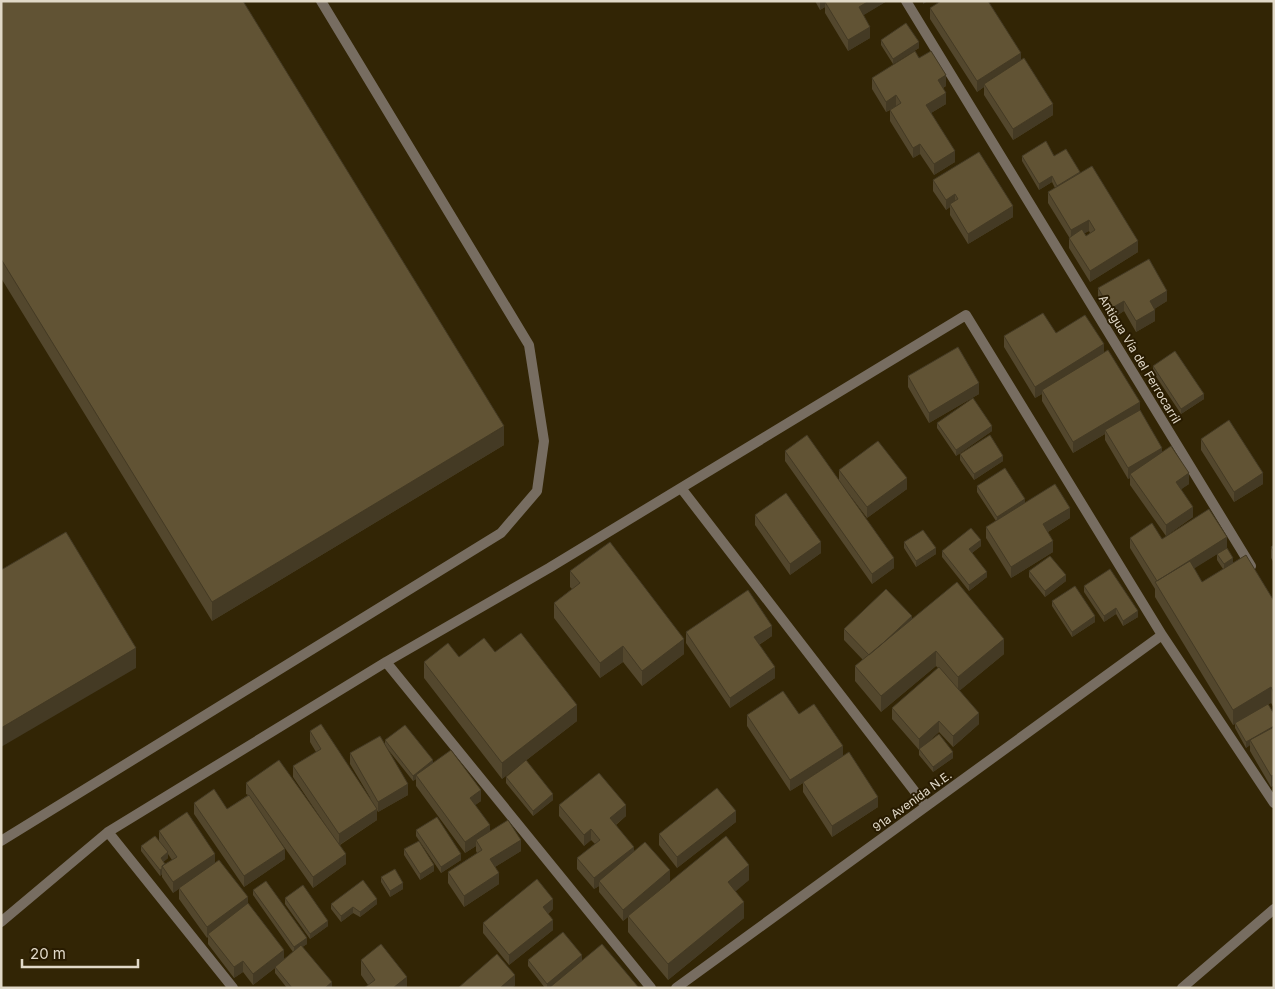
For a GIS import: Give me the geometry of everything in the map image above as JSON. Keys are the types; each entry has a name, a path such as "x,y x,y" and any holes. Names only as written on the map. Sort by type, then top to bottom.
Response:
{"street":[{"path":"1,841 501,533 536,490 544,441 529,345 321,1"},
{"name":"Antigua Vía del Ferrocarril","path":"906,1 1258,578"},
{"path":"1,922 108,832 386,662 549,568 966,314 1162,635 1274,803"},
{"path":"681,488 926,806"},
{"name":"91a Avenida N.E.","path":"676,988 1162,635"},
{"path":"386,662 651,988"},
{"path":"108,832 233,988"},
{"path":"1182,988 1274,909"}],"building":[{"path":"1,1 243,1 504,426 212,602 1,259"},
{"path":"826,1 869,1 859,7 870,27 848,40"},
{"path":"941,1 988,1 1021,53 977,81 930,8"},
{"path":"906,23 919,42 893,59 881,40"},
{"path":"915,51 919,58 931,51 946,75 938,80 946,93 926,105 955,151 934,164 920,144 913,148 890,110 901,103 896,95 886,102 872,78"},
{"path":"1024,58 1053,104 1013,129 984,84"},
{"path":"1046,141 1054,156 1066,149 1080,172 1057,186 1052,176 1039,184 1022,156"},
{"path":"979,152 1013,206 968,234 950,204 958,199 955,194 946,200 933,180"},
{"path":"1092,166 1138,241 1090,271 1069,238 1082,229 1086,236 1095,230 1089,220 1071,230 1048,192"},
{"path":"1149,259 1167,291 1150,301 1155,310 1136,321 1124,301 1110,309 1098,288"},
{"path":"1043,313 1056,333 1085,315 1104,344 1035,387 1004,336"},
{"path":"958,347 979,383 929,413 908,376"},
{"path":"1108,350 1140,402 1073,442 1042,390"},
{"path":"1175,351 1204,394 1181,409 1153,366"},
{"path":"973,398 992,426 956,450 937,423"},
{"path":"1140,410 1162,448 1128,468 1105,430"},
{"path":"1229,420 1263,473 1234,492 1201,439"},
{"path":"807,435 894,558 872,574 785,451"},
{"path":"990,435 1003,456 974,474 960,454"},
{"path":"878,441 907,478 867,507 839,470"},
{"path":"1171,446 1189,473 1176,482 1193,507 1166,525 1130,474"},
{"path":"1005,468 1025,499 997,517 977,486"},
{"path":"1055,484 1070,508 1043,524 1053,541 1011,567 986,527"},
{"path":"786,493 821,542 790,564 755,515"},
{"path":"1209,509 1227,537 1157,581 1130,538 1152,523 1162,539"},
{"path":"971,528 981,540 969,549 987,572 969,585 942,551"},
{"path":"923,530 936,548 916,561 904,542"},
{"path":"66,532 136,648 1,728 1,570"},
{"path":"610,542 684,639 642,671 623,646 600,663 554,603 580,583 570,571"},
{"path":"1227,548 1233,558 1224,564 1217,554"},
{"path":"1246,555 1274,601 1274,693 1271,687 1233,710 1155,582 1190,561 1202,582"},
{"path":"1050,556 1066,575 1045,591 1029,571"},
{"path":"1110,569 1138,611 1123,621 1116,608 1104,616 1084,586"},
{"path":"957,582 1004,639 958,677 936,651 881,696 855,666"},
{"path":"1075,586 1095,616 1072,632 1052,601"},
{"path":"886,589 912,616 869,655 844,629"},
{"path":"748,590 772,626 754,637 775,667 730,698 686,632"},
{"path":"521,633 577,705 502,763 424,662 448,643 459,657 484,638 495,652"},
{"path":"939,667 979,713 953,736 939,721 919,739 892,708"},
{"path":"783,691 799,714 814,704 843,746 790,780 747,715"},
{"path":"1268,704 1274,714 1274,726 1246,742 1235,723"},
{"path":"321,724 377,809 339,834 293,766 321,749 310,731"},
{"path":"405,725 433,760 413,776 385,740"},
{"path":"1274,727 1274,775 1271,776 1250,740"},
{"path":"939,734 953,752 933,767 919,749"},
{"path":"380,736 408,784 378,802 350,753"},
{"path":"451,750 481,790 470,798 490,825 465,842 416,775"},
{"path":"849,752 878,797 832,826 803,782"},
{"path":"279,760 346,854 313,877 246,783"},
{"path":"526,760 553,794 533,811 506,777"},
{"path":"599,773 626,805 610,818 634,847 594,878 577,858 600,840 591,829 584,835 559,805"},
{"path":"717,788 736,811 677,857 659,834"},
{"path":"214,789 227,809 249,795 285,849 244,876 194,803"},
{"path":"187,812 215,854 173,882 162,866 177,857 159,831"},
{"path":"437,817 461,854 441,867 416,830"},
{"path":"508,820 521,840 490,859 499,873 464,896 448,872 482,850 476,840"},
{"path":"155,836 168,852 161,858 165,864 160,870 141,846"},
{"path":"726,836 749,865 728,882 744,902 668,964 628,916"},
{"path":"419,841 434,865 420,874 404,849"},
{"path":"645,842 670,870 623,910 599,881"},
{"path":"219,860 248,897 207,927 179,888"},
{"path":"395,869 403,883 390,891 381,877"},
{"path":"537,879 553,899 543,907 553,920 509,955 483,923"},
{"path":"363,880 377,899 360,912 353,907 341,916 331,904"},
{"path":"266,881 307,938 294,947 253,890"},
{"path":"303,885 328,921 310,934 285,898"},
{"path":"248,903 284,950 253,974 243,961 234,967 208,934"},
{"path":"563,932 582,955 547,984 528,960"},
{"path":"381,944 407,977 393,988 364,988 375,980 361,960"},
{"path":"602,944 639,988 549,988"},
{"path":"301,945 332,982 325,988 292,988 275,967"},
{"path":"497,954 515,975 500,988 458,988"}]}
